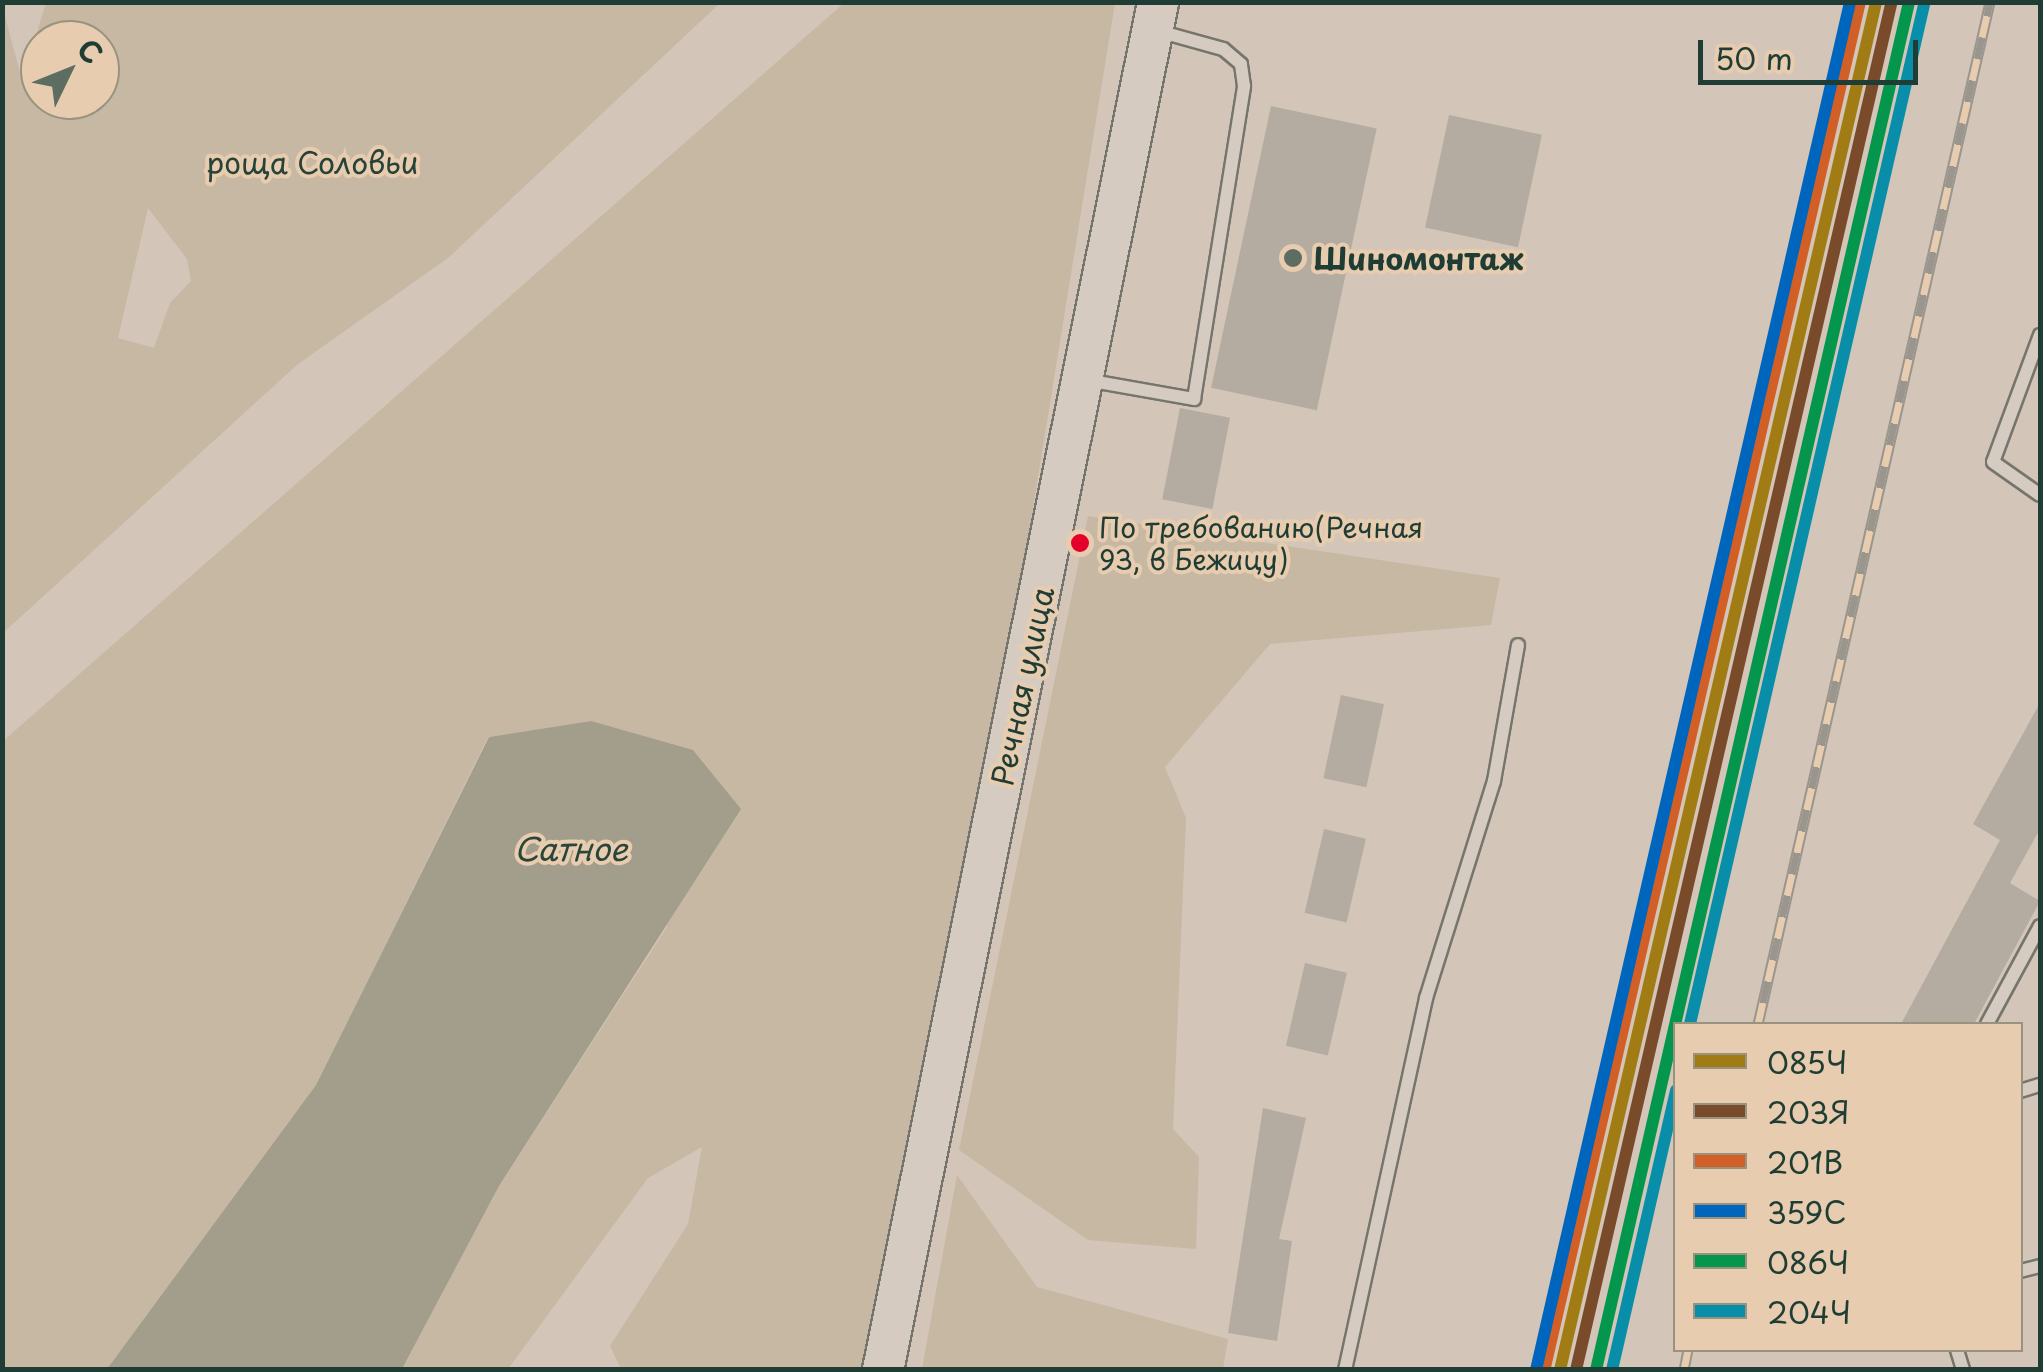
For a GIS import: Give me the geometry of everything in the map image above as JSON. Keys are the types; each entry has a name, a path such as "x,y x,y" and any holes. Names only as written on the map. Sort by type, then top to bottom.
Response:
{"main road":[{"name":"Речная улица","path":"883,1370 1156,16"}],"lane":[{"path":"1083,379 1194,399 1244,86 1240,64 1223,49 1156,16"},
{"path":"2040,336 1993,462 2040,494"},
{"path":"1345,1370 1426,998 1494,781 1518,645"},
{"path":"1988,1022 2040,926"}],"green space":[{"name":"роща Соловьи","path":"46,3 720,3 448,258 298,364 3,633 3,9 20,73 20,120 120,120 120,20 41,20","holes":["148,208 187,259 191,281 170,303 154,348 118,338"]},
{"path":"844,3 1115,3 1020,588 874,1369 621,1369 610,1346 688,1224 702,1147 648,1178 508,1369 402,1369 499,1186 667,927 591,721 488,737 316,1085 107,1369 3,1369 2,742"},
{"path":"1088,516 1500,578 1491,625 1270,644 1165,767 1186,818 1173,1129 1199,1157 1196,1249 1088,1240 959,1150"},
{"path":"957,1175 1037,1287 1228,1339 1223,1369 922,1369"}],"water":[{"name":"Сатное","path":"591,721 693,750 741,809 499,1186 402,1369 107,1369 316,1085 489,737"}],"building":[{"path":"1271,106 1377,128 1317,410 1211,388"},
{"path":"1449,115 1542,135 1518,247 1425,227"},
{"path":"1180,408 1230,418 1212,509 1162,499"},
{"path":"1341,695 1384,704 1366,787 1323,778"},
{"path":"2040,703 2040,829 2010,883 2040,901 1975,1022 1902,1022 2000,840 1973,824"},
{"path":"1324,829 1366,839 1347,922 1305,913"},
{"path":"1305,963 1347,973 1328,1055 1286,1046"},
{"path":"1263,1108 1306,1118 1279,1239 1292,1241 1277,1341 1228,1333"}],"railway":[{"path":"1758,1022 1990,2"},
{"path":"1684,1370 1688,1352"}],"transit line":[{"name":"359С","path":"1536,1370 1850,2"},
{"name":"201В","path":"1545,1367 1860,2"},
{"name":"085Ч","path":"1560,1370 1876,2"},
{"name":"086Ч","path":"1676,1022 1909,2"},
{"name":"203Я","path":"1576,1370 1891,5"},
{"name":"204Ч","path":"1690,1022 1924,5"},
{"name":"086Ч","path":"1596,1370 1673,1033"},
{"name":"204Ч","path":"1612,1370 1673,1103"}],"place":[{"name":"Шиномонтаж","path":"1293,258"},
{"name":"По требованию(Речная 93, в Бежицу)","path":"1080,543"}]}
